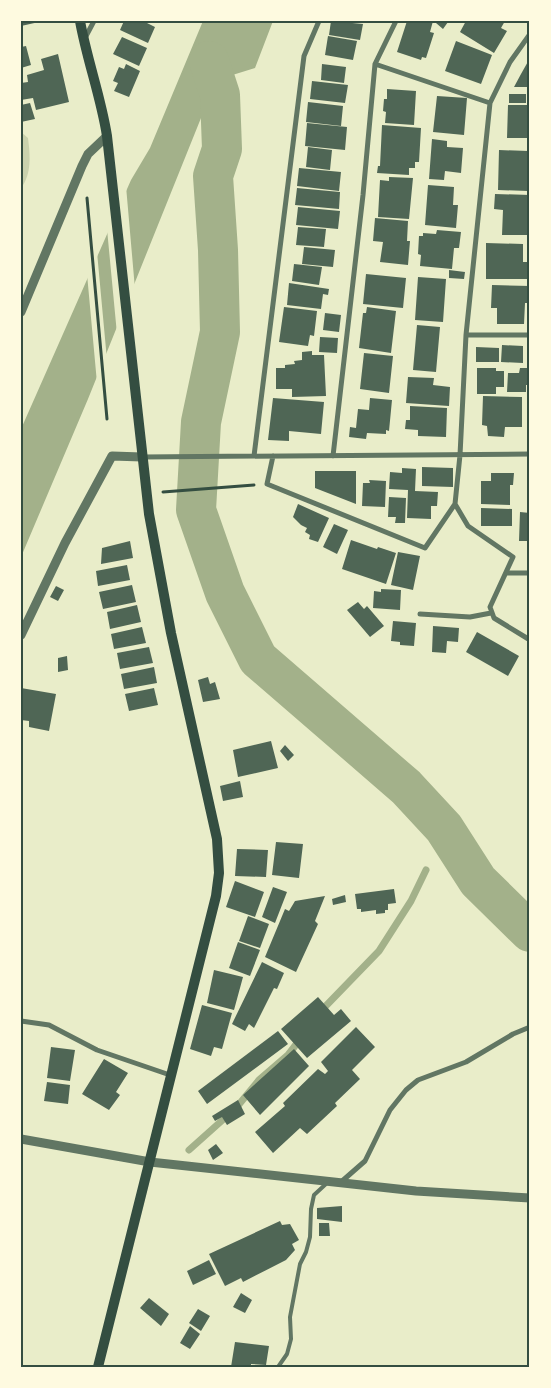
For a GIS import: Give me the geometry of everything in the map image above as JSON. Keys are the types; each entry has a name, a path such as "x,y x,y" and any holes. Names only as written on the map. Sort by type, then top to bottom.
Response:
{"main road":[{"path":"80,21 99,93 107,136 148,514 171,633 219,855 216,896 98,1367"}],"street":[{"path":"84,40 94,21"},
{"path":"254,456 304,56 319,21"},
{"path":"333,456 363,195 375,64 396,21"},
{"path":"273,456 267,484 425,548 455,504 460,455 466,335 490,103 510,62 530,34"},
{"path":"375,64 490,103"},
{"path":"21,312 82,166 88,154 107,136"},
{"path":"466,335 530,335"},
{"path":"21,635 65,543 112,456 530,454"},
{"path":"455,504 468,526 513,557 490,607 491,613 494,618 530,640"},
{"path":"506,573 530,573"},
{"path":"420,614 470,617 491,613"},
{"path":"21,1021 49,1024 97,1050 170,1075"},
{"path":"341,1182 365,1161 390,1110 406,1090 418,1080 466,1062 512,1034 530,1027"},
{"path":"21,1139 150,1162 416,1190 530,1198"}],"lane":[{"path":"278,1367 287,1354 290,1340 290,1317 300,1264 310,1237 311,1209 314,1195 328,1181"}],"path":[{"path":"86,189 108,419"},
{"path":"158,492 267,484"}],"shaded area":[{"path":"203,21 273,21 255,68 226,77 218,87 201,118 88,399 21,557 21,429 131,180 150,148"},
{"path":"21,132 28,138 30,157 27,177 21,188"}],"pier":[{"path":"126,186 135,289 117,334 107,229"},
{"path":"97,252 107,360 97,383 87,274"}],"building":[{"path":"21,21 38,21 39,22 21,26"},
{"path":"124,21 143,21 155,27 148,43 120,30"},
{"path":"331,21 363,24 360,40 329,35"},
{"path":"407,21 433,21 430,32 434,33 426,58 422,57 421,60 397,52"},
{"path":"438,21 448,22 443,29 436,23"},
{"path":"466,21 505,21 501,28 507,31 494,53 460,32"},
{"path":"328,36 357,41 353,60 325,55"},
{"path":"122,37 147,48 139,66 113,54"},
{"path":"456,41 492,55 481,84 445,71"},
{"path":"26,46 31,65 21,68 21,47"},
{"path":"58,54 69,102 36,110 33,98 21,100 21,83 28,82 27,75 44,70 41,59"},
{"path":"530,58 530,87 514,87 521,74"},
{"path":"126,64 140,71 129,97 114,91 118,83 113,81 119,67 124,69"},
{"path":"322,64 346,67 344,83 321,80"},
{"path":"312,81 348,85 345,103 310,99"},
{"path":"387,89 416,91 414,125 385,123 386,112 383,111 384,99 387,99"},
{"path":"509,94 526,94 526,103 509,103"},
{"path":"437,96 467,98 464,135 433,132"},
{"path":"308,102 343,106 341,126 306,122"},
{"path":"30,103 35,119 21,122 21,105"},
{"path":"508,105 530,105 530,138 507,138"},
{"path":"307,123 347,127 345,150 305,146"},
{"path":"382,125 421,128 419,162 415,162 415,168 409,168 409,175 377,173 378,166 380,166"},
{"path":"432,139 447,141 447,147 463,148 461,173 445,171 444,180 429,179"},
{"path":"308,147 332,150 330,170 306,167"},
{"path":"499,150 528,151 528,191 498,190"},
{"path":"299,168 341,172 339,191 297,186"},
{"path":"389,177 413,178 409,219 378,217 380,180 389,181"},
{"path":"428,185 454,187 453,205 458,205 456,228 425,225"},
{"path":"297,188 340,192 339,209 295,205"},
{"path":"495,194 530,195 530,235 502,235 503,210 494,209"},
{"path":"298,207 340,211 338,229 296,225"},
{"path":"375,218 408,221 407,241 410,241 408,265 380,262 383,242 373,241"},
{"path":"298,227 326,229 324,247 296,245"},
{"path":"437,230 461,232 459,248 454,248 452,269 420,266 421,255 418,254 419,236 423,236 423,233 436,234"},
{"path":"486,243 523,244 523,262 530,262 530,279 486,279"},
{"path":"304,247 335,250 333,267 302,264"},
{"path":"294,264 322,267 319,285 292,281"},
{"path":"449,270 465,272 464,279 449,278"},
{"path":"366,274 406,278 403,308 363,304"},
{"path":"418,277 446,279 443,322 415,320"},
{"path":"289,283 329,289 328,295 323,294 321,309 287,305"},
{"path":"492,285 530,286 530,303 525,303 524,324 497,324 497,308 491,308"},
{"path":"284,307 317,311 314,336 310,335 308,346 279,342"},
{"path":"367,307 396,311 391,353 359,348 363,313 366,313"},
{"path":"325,313 341,315 339,332 323,330"},
{"path":"417,325 440,327 436,372 413,370"},
{"path":"320,337 338,338 337,353 319,352"},
{"path":"502,345 523,346 523,363 501,362"},
{"path":"476,347 499,348 499,362 476,362"},
{"path":"312,351 312,355 324,355 326,396 292,397 292,389 276,389 276,368 285,368 285,365 295,364 294,361 302,360 302,352"},
{"path":"364,353 393,356 389,393 360,389"},
{"path":"477,368 496,368 496,371 504,371 504,387 496,387 496,394 477,394"},
{"path":"520,368 529,368 529,385 526,385 526,392 507,392 508,373 519,373"},
{"path":"408,377 434,378 433,385 450,387 449,406 406,403"},
{"path":"483,396 522,397 522,427 505,427 504,437 488,436 487,426 482,425"},
{"path":"527,396 530,396 530,428 527,428"},
{"path":"273,398 324,402 321,434 289,431 289,441 268,440"},
{"path":"370,398 392,400 389,431 386,430 386,434 367,433 366,439 349,437 350,427 356,428 358,409 369,410"},
{"path":"410,406 447,408 446,437 418,436 418,430 405,429 406,420 410,420"},
{"path":"422,467 453,468 453,487 422,486"},
{"path":"402,468 416,469 415,491 438,492 437,506 431,506 431,519 407,518 408,490 389,489 390,472 402,473"},
{"path":"315,471 356,471 356,504 315,488"},
{"path":"491,473 514,473 513,485 510,485 510,505 481,504 481,481 491,481"},
{"path":"369,480 386,481 385,507 362,506 363,483 370,483"},
{"path":"389,497 406,498 405,523 395,523 396,517 388,517"},
{"path":"298,504 329,518 318,542 309,539 310,535 305,532 307,528 293,517"},
{"path":"481,508 512,509 512,526 481,526"},
{"path":"520,512 530,513 530,541 519,541"},
{"path":"334,524 348,530 337,554 323,547"},
{"path":"351,540 396,553 386,584 342,569"},
{"path":"130,541 133,558 101,564 102,548"},
{"path":"398,552 420,556 413,590 391,585"},
{"path":"127,565 130,580 98,586 96,571"},
{"path":"132,585 136,602 103,609 99,592"},
{"path":"56,586 64,590 58,601 50,597"},
{"path":"381,589 401,590 400,610 373,608 374,591 381,592"},
{"path":"358,602 364,609 367,606 384,626 370,637 347,610"},
{"path":"137,605 141,622 110,629 107,612"},
{"path":"393,621 416,623 414,646 400,645 400,642 391,641"},
{"path":"433,626 459,628 458,642 447,641 446,653 432,652"},
{"path":"142,627 146,643 114,649 111,634"},
{"path":"477,632 519,656 508,676 466,652"},
{"path":"149,647 153,663 120,669 117,653"},
{"path":"67,656 68,670 58,672 58,658"},
{"path":"154,667 157,683 124,689 121,674"},
{"path":"208,677 210,684 215,682 220,699 203,702 198,680"},
{"path":"21,688 56,694 49,731 29,727 29,721 21,720"},
{"path":"154,688 158,705 129,711 125,694"},
{"path":"271,741 278,768 238,777 233,750"},
{"path":"285,745 294,755 288,761 280,751"},
{"path":"240,781 243,797 223,801 220,786"},
{"path":"276,842 303,844 299,878 272,875"},
{"path":"237,849 268,850 266,877 235,876"},
{"path":"235,881 264,892 255,917 226,907"},
{"path":"273,887 287,892 275,923 262,917"},
{"path":"394,889 396,903 388,904 388,910 385,910 385,913 376,914 376,910 361,912 361,909 357,909 355,894"},
{"path":"345,895 346,902 333,905 332,899"},
{"path":"325,896 315,921 318,924 296,972 265,957 285,909 289,911 295,901"},
{"path":"248,916 269,924 260,948 239,941"},
{"path":"238,942 260,950 250,976 229,968"},
{"path":"262,962 284,973 277,989 274,988 254,1028 249,1024 245,1031 232,1024"},
{"path":"214,970 243,977 234,1010 207,1003"},
{"path":"318,997 334,1015 341,1009 351,1021 307,1058 281,1029"},
{"path":"202,1005 232,1013 222,1049 214,1047 211,1056 190,1049"},
{"path":"356,1027 375,1047 352,1070 360,1079 335,1103 337,1106 307,1134 300,1128 273,1153 255,1132 285,1106 283,1103 318,1069 325,1074 328,1071 321,1062"},
{"path":"278,1031 288,1044 207,1104 198,1091"},
{"path":"51,1047 75,1050 70,1081 47,1078"},
{"path":"294,1049 309,1066 260,1115 243,1095"},
{"path":"104,1059 128,1073 116,1092 120,1095 109,1110 82,1094"},
{"path":"47,1082 70,1085 68,1104 44,1101"},
{"path":"238,1100 245,1114 227,1125 222,1117 215,1121 212,1116"},
{"path":"216,1144 223,1153 213,1160 208,1150"},
{"path":"342,1206 342,1222 317,1219 317,1208"},
{"path":"280,1221 282,1225 290,1224 299,1240 292,1244 295,1250 286,1260 243,1282 241,1278 225,1286 209,1254"},
{"path":"319,1223 329,1223 330,1236 319,1236"},
{"path":"209,1260 216,1274 193,1285 187,1271"},
{"path":"241,1293 252,1300 245,1313 233,1307"},
{"path":"149,1298 169,1314 161,1326 140,1308"},
{"path":"198,1309 210,1316 201,1331 189,1323"},
{"path":"190,1326 200,1334 190,1349 180,1343"},
{"path":"235,1342 269,1346 266,1365 251,1364 251,1367 231,1367"}],"waterway":[{"path":"209,61 220,95 222,149 213,176 218,250 220,332 201,422 196,510 225,593 258,659 406,787 444,828 478,881 530,932"},
{"path":"319,1013 379,951 411,901 426,870"},
{"path":"189,1150 236,1108 259,1080 288,1055 301,1038"}]}
